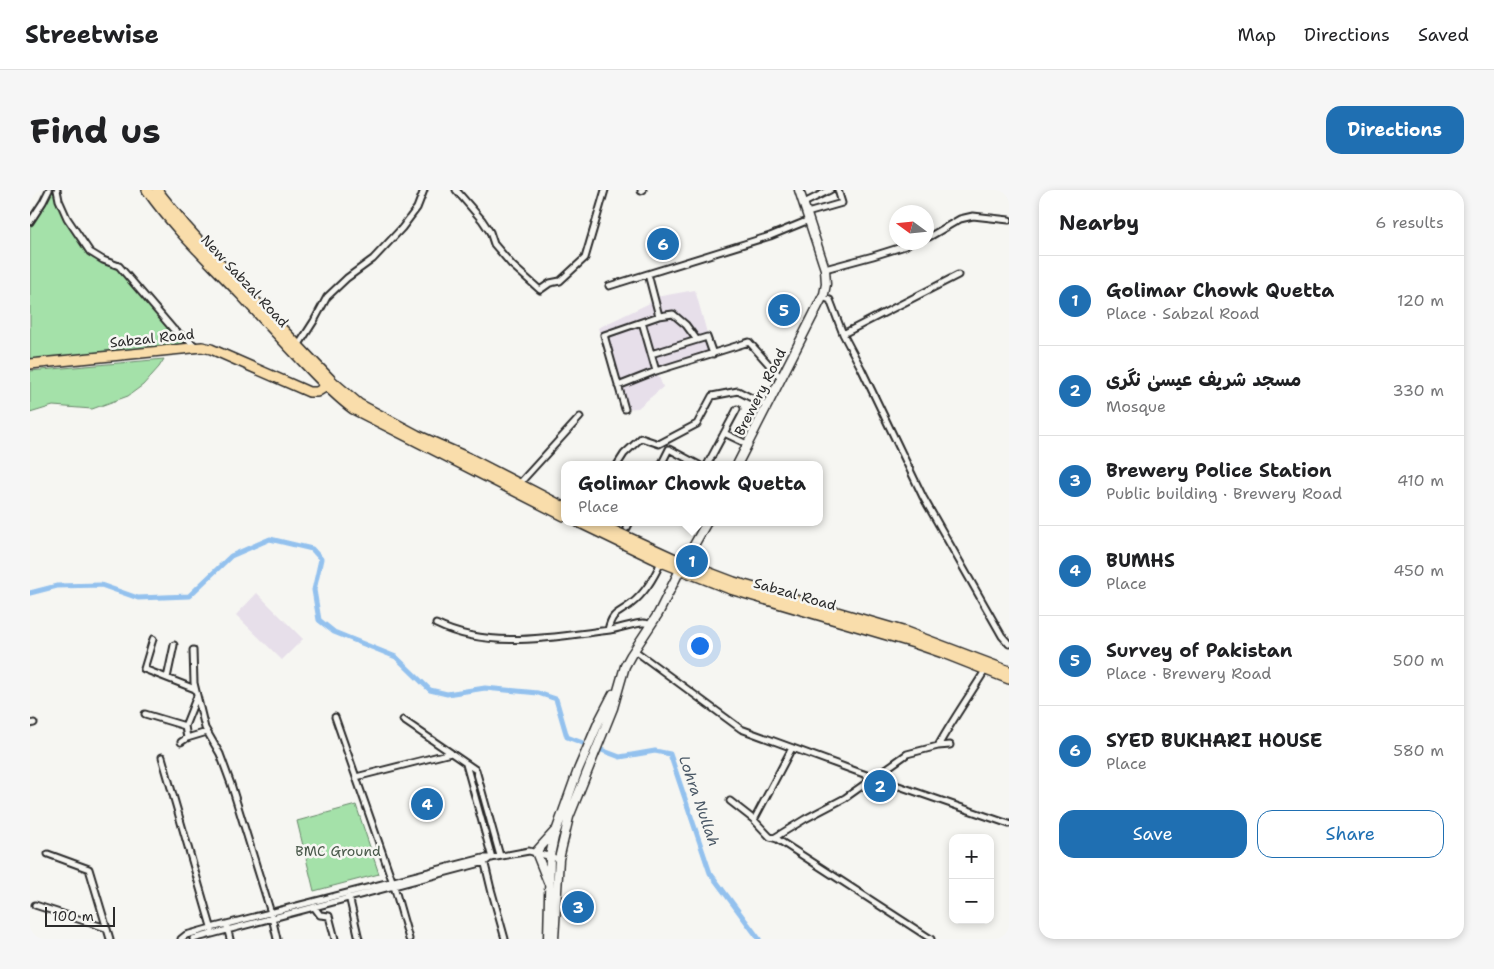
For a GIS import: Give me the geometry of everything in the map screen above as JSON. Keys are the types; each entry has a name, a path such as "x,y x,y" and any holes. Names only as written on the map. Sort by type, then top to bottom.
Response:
{"main road":[{"name":"New Sabzal Road","path":"147,190 179,231 329,384"},
{"name":"New Sabzal Road","path":"157,190 184,224 298,346 329,384"},
{"name":"Brewery Road","path":"739,461 822,298 826,284 825,269 800,190"},
{"name":"Sabzal Road","path":"30,364 198,347 211,349 309,392 317,392 329,384"},
{"path":"329,384 359,404 417,435 469,458 519,484 531,495 561,514"},
{"path":"329,384 340,399 353,409 531,495 561,506"},
{"name":"Sabzal Road","path":"586,526 661,562 682,566"},
{"name":"Sabzal Road","path":"603,526 682,566 747,595 861,624 906,632 1009,671"},
{"path":"548,939 550,856 556,829 603,723 612,708 625,666 658,614 682,566 706,526"},
{"name":"Sabzal Road","path":"861,624 1009,679"},
{"path":"554,939 559,859 582,771"},
{"path":"549,884 536,852 556,829"}],"street":[{"path":"30,222 49,190"},
{"path":"57,190 66,218 90,252 103,260 119,266 173,329 198,347"},
{"path":"298,346 327,297 347,278 373,259 402,228 416,208 424,190"},
{"path":"456,190 482,220 490,232 494,244 512,265 540,290 550,283 560,281 585,258 606,190"},
{"path":"804,203 830,190"},
{"path":"609,286 770,236 808,216 842,203 838,190"},
{"path":"934,235 960,219 973,216 1009,220"},
{"path":"825,269 893,250"},
{"path":"648,274 659,316"},
{"path":"843,334 958,275"},
{"path":"822,298 830,300 843,334 923,497 995,624 1009,644"},
{"path":"625,409 604,335 659,316 673,314 686,325 698,340"},
{"path":"642,322 656,371"},
{"path":"651,354 707,337 713,354"},
{"path":"618,386 656,371 749,342 781,378"},
{"path":"620,461 624,454 642,438 659,444 697,424 712,396 738,391 767,406"},
{"path":"709,461 737,408"},
{"path":"519,484 580,418"},
{"path":"724,432 748,444"},
{"path":"663,461 669,449 692,461"},
{"path":"608,630 609,624 616,613 631,604 654,580 661,562"},
{"path":"436,624 463,635 529,639 621,629 643,622 651,625"},
{"path":"153,639 144,670 196,689"},
{"path":"167,678 174,645"},
{"path":"193,650 197,696 205,728 220,754 231,784 272,915 277,939"},
{"path":"634,650 741,729 1009,824"},
{"path":"938,746 986,669"},
{"path":"187,738 185,726 197,696"},
{"path":"146,714 185,726"},
{"path":"335,717 393,884 409,939"},
{"path":"403,720 476,770 500,856"},
{"path":"181,742 187,738 207,732"},
{"path":"774,838 845,798 907,754 950,744"},
{"path":"754,820 792,748"},
{"path":"356,777 451,753"},
{"path":"162,757 212,931"},
{"path":"466,763 492,858"},
{"path":"730,801 754,820 770,837 931,939"},
{"path":"181,939 186,935 212,931 500,856 521,852 536,852 559,859"},
{"path":"48,854 89,868 110,939"},
{"path":"484,860 505,939"},
{"path":"272,915 314,907 349,896"},
{"path":"349,896 360,939"},
{"path":"35,904 106,928"},
{"path":"314,907 320,915 329,916 335,939"},
{"path":"227,927 230,939"},
{"path":"192,939 212,931"}],"shaded area":[{"path":"695,290 712,351 657,372 663,387 638,408 625,409 598,328 656,300 656,297"},
{"path":"257,593 303,639 282,660 236,615"}],"green space":[{"path":"53,190 56,190 57,200 65,219 90,256 103,263 120,268 178,338 188,347 30,364 30,227"},
{"path":"164,359 143,385 128,396 92,409 53,406 30,413 30,371"},
{"name":"BMC Ground","path":"356,805 379,874 314,891 297,821"}],"waterway":[{"name":"Lohra Nullah","path":"30,593 57,586 101,585 138,598 189,596 231,556 270,539 312,549 321,559 314,590 319,620 334,632 396,657 430,690 447,694 485,688 538,693 556,699 567,737 620,757 655,751 670,754 710,873 759,939"}],"place":[{"name":"SYED BUKHARI HOUSE","path":"663,244"},
{"name":"Survey of Pakistan","path":"784,310"},
{"name":"Golimar Chowk Quetta","path":"692,561"},
{"name":"مسجد شریف عیسیٰ نگری","path":"880,786"},
{"name":"BUMHS","path":"427,804"},
{"name":"Brewery Police Station","path":"578,907"}]}
